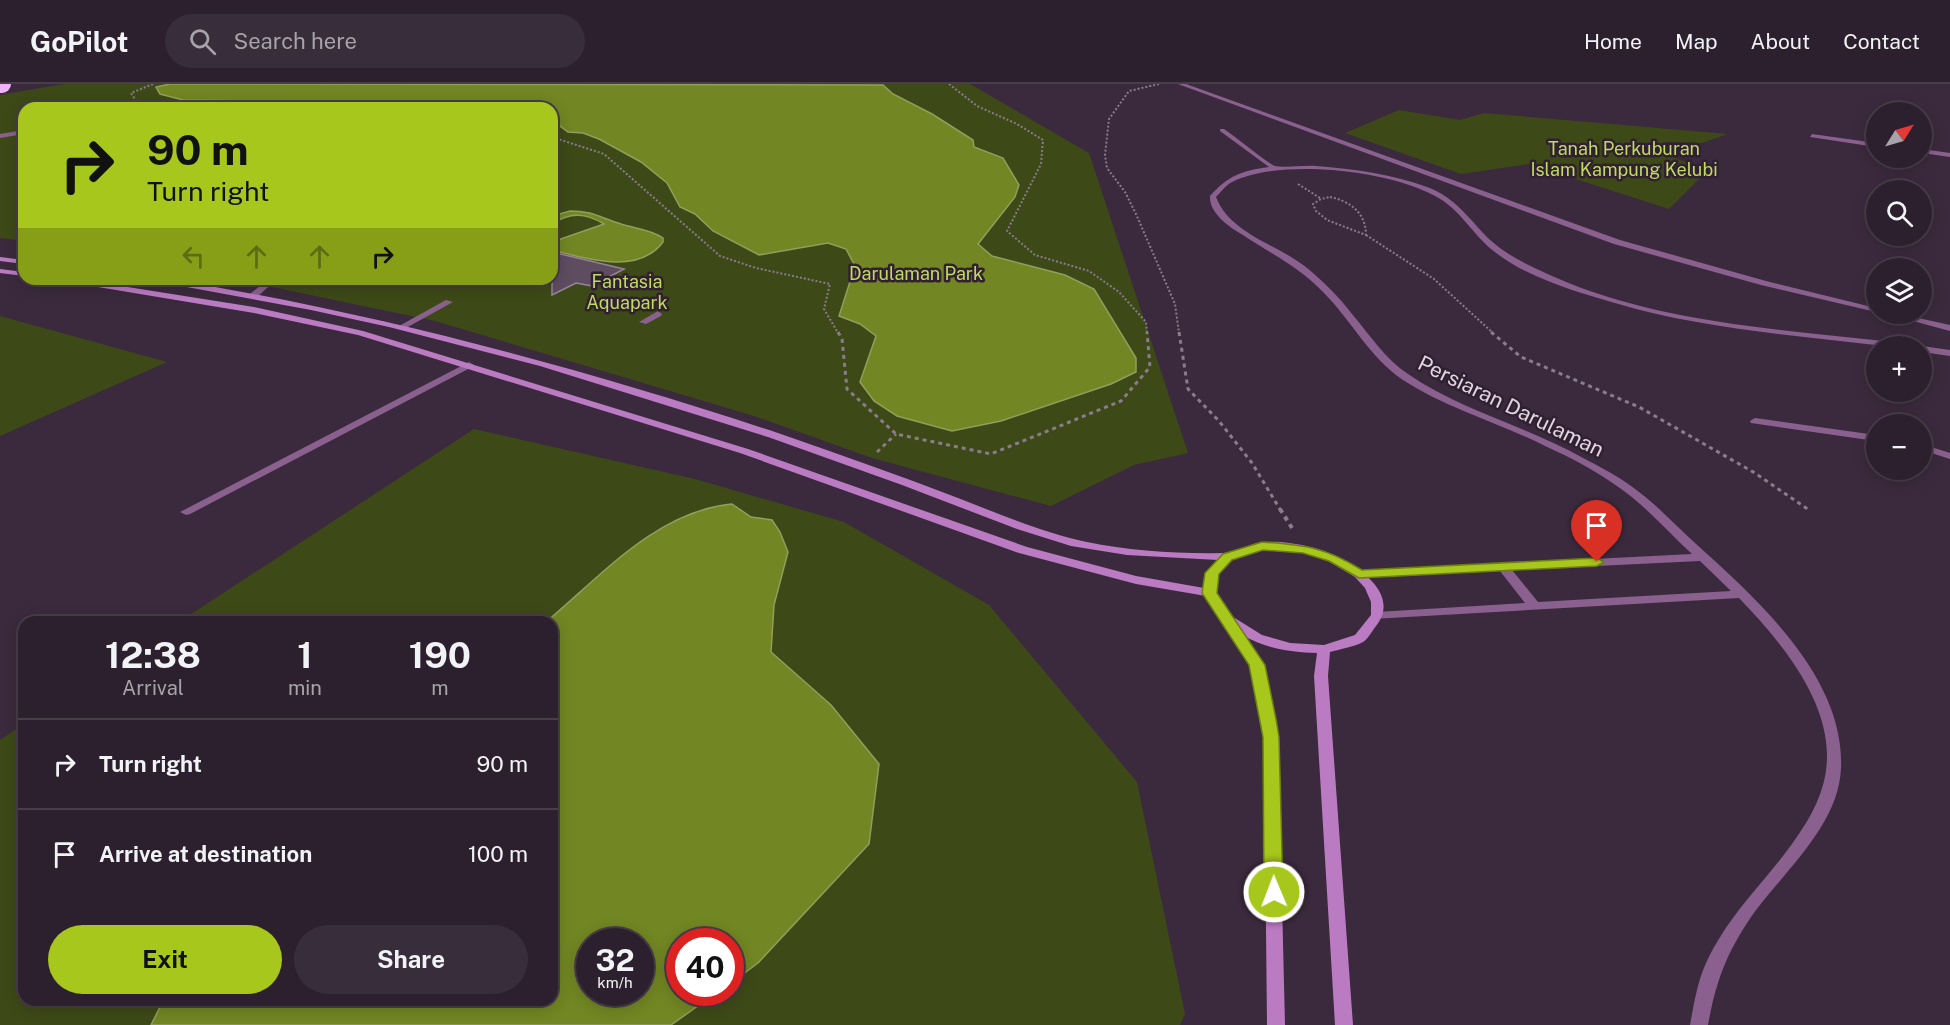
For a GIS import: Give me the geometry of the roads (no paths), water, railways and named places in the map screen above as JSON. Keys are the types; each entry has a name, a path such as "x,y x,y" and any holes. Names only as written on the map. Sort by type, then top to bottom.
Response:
{"street":[{"path":"1180,84 1617,242 1743,278 1866,308"},
{"path":"1222,130 1275,169"},
{"path":"0,136 18,133"},
{"path":"1812,136 1866,144"},
{"path":"1932,152 1950,155"},
{"name":"Persiaran Darulaman","path":"1699,1025 1709,979 1743,914 1774,879 1812,827 1828,796 1834,768 1828,719 1811,681 1777,633 1742,594 1620,483 1546,442 1444,399 1399,372 1383,360 1333,297 1303,269 1227,222 1215,210 1212,198 1225,182 1241,175 1275,169 1353,171 1392,178 1426,189 1455,204 1488,242 1524,266 1572,286 1629,304 1698,319 1866,341"},
{"path":"0,259 18,261"},
{"path":"0,271 18,273"},
{"path":"99,285 254,310 360,333 754,455 1023,550 1136,580 1210,593"},
{"path":"189,285 403,326 586,376 772,435 885,474 1034,531 1094,546 1164,554 1228,557 1262,546 1305,549 1334,558 1359,574 1371,587 1377,602 1377,616 1360,638 1324,649 1290,648 1257,638 1225,618"},
{"path":"253,296 266,285"},
{"path":"403,326 449,302"},
{"path":"643,322 658,315"},
{"path":"1932,324 1950,328"},
{"path":"1932,350 1950,353"},
{"path":"186,512 469,365"},
{"path":"1755,421 1866,437"},
{"path":"1932,450 1950,456"},
{"path":"1228,557 1212,573 1210,593 1257,665 1271,737 1276,1025"},
{"path":"1359,574 1703,557"},
{"path":"1503,567 1534,606"},
{"path":"1377,616 1742,594"},
{"path":"1324,649 1321,676 1344,1025"}],"park label":[{"name":"Tanah Perkuburan Islam Kampung Kelubi","path":"1624,158"},
{"name":"Darulaman Park","path":"916,273"},
{"name":"Fantasia Aquapark","path":"627,291"}]}
